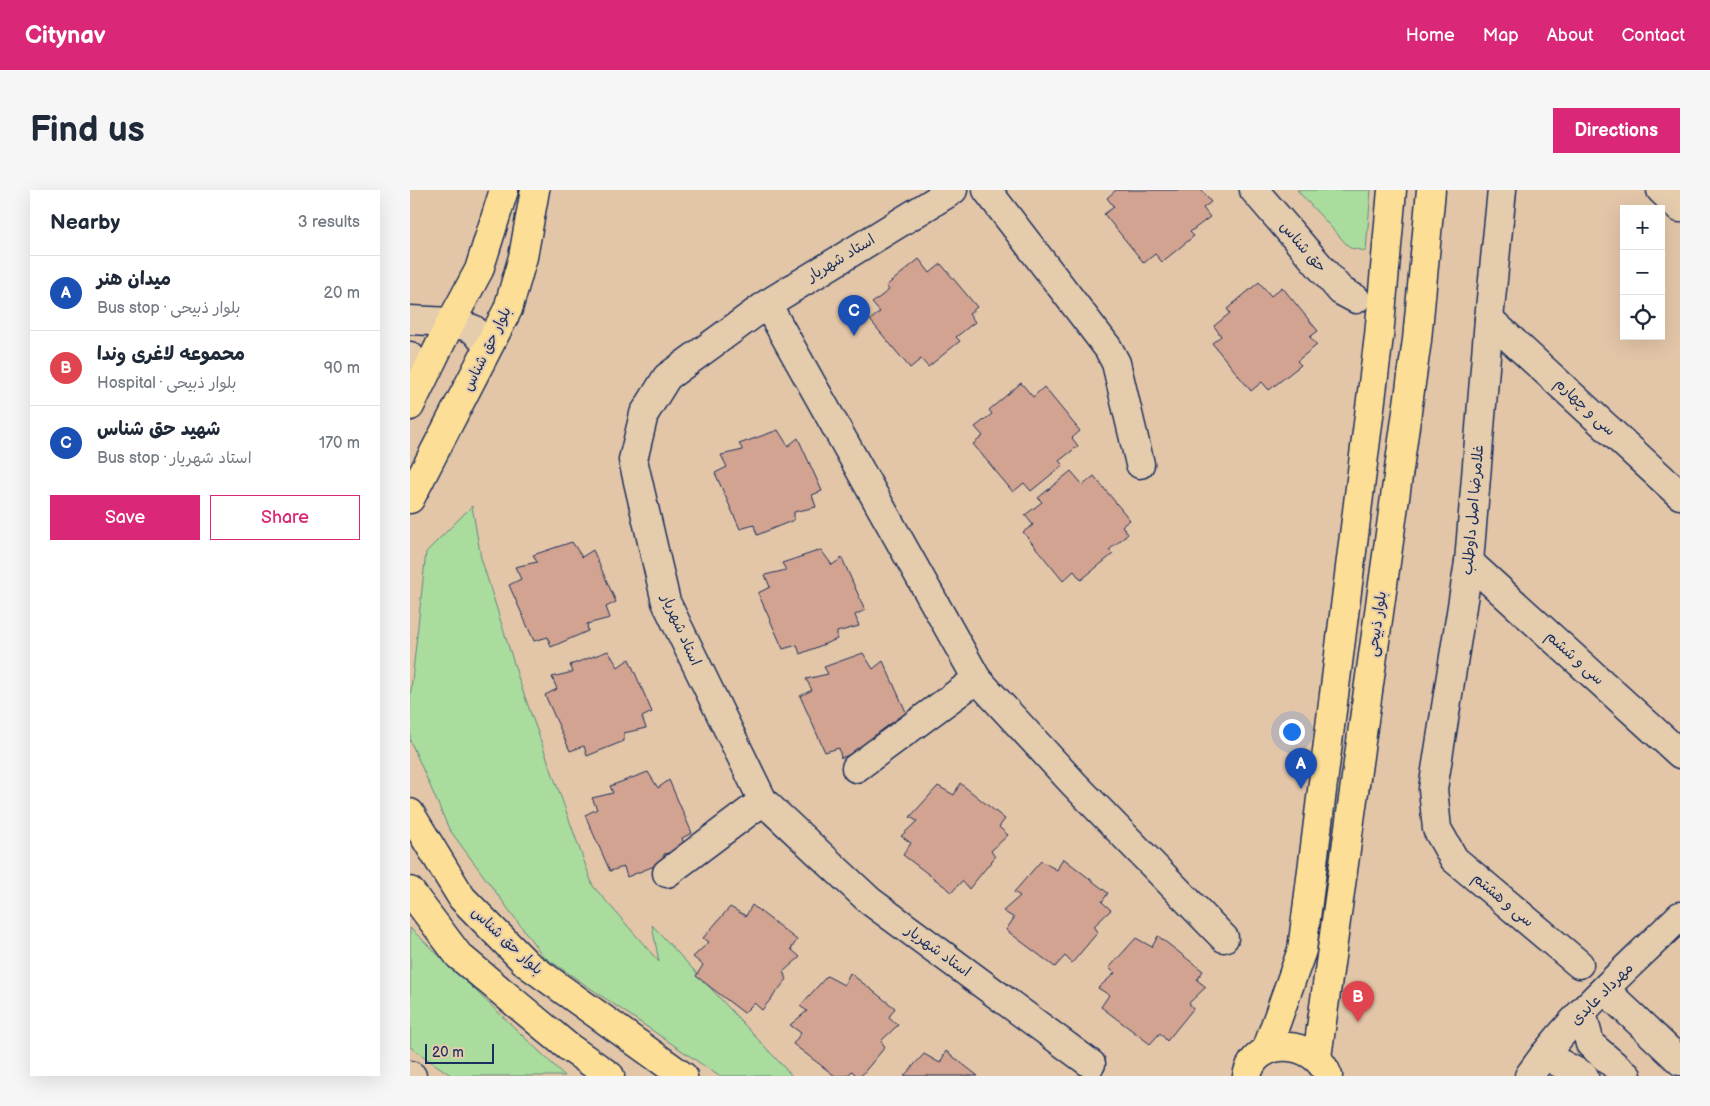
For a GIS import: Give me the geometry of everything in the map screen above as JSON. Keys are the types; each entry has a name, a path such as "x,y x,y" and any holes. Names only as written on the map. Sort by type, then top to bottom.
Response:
{"main road":[{"path":"410,406 479,270 504,190"},
{"name":"بلوار حق شناس","path":"410,499 508,309 523,257 535,190"},
{"path":"1266,1051 1302,950 1379,336 1392,190"},
{"name":"بلوار ذبیحی","path":"1322,1067 1417,340 1431,190"},
{"name":"بلوار حق شناس","path":"410,813 462,898 527,964 683,1076"},
{"path":"410,891 459,956 567,1046 610,1076"},
{"path":"1247,1076 1255,1060 1266,1051 1283,1046 1301,1048 1322,1067"}],"street":[{"name":"استاد شهریار","path":"953,190 767,304 667,377 644,414 633,460 666,602 764,800 870,901 1091,1064"},
{"path":"987,190 1108,348 1116,363 1140,464"},
{"name":"حق شناس","path":"1254,190 1341,291 1356,299"},
{"name":"غلامرضا اصل داوطلب","path":"1437,829 1433,789 1469,562 1489,319 1502,190"},
{"path":"1661,190 1680,208"},
{"path":"767,304 977,678 1074,784 1224,938"},
{"name":"سی و چهارم","path":"1489,319 1680,495"},
{"path":"410,320 451,322 473,329 488,346"},
{"path":"410,356 420,366 422,381"},
{"name":"سی و ششم","path":"1469,562 1680,754"},
{"path":"856,768 977,678"},
{"path":"667,873 764,800"},
{"name":"سی و هشتم","path":"1437,829 1454,859 1579,964"},
{"name":"مهرداد عابدی","path":"1537,1065 1582,1012 1680,916"},
{"path":"1606,990 1680,1061"},
{"path":"1582,1012 1590,1044 1627,1076"},
{"path":"1537,1065 1584,1076"}],"green space":[{"path":"1297,190 1371,190 1366,251 1350,248"},
{"path":"472,506 481,558 520,683 593,886 659,962 652,925 792,1076 719,1076 543,956 449,829 410,740 410,699 426,552"},
{"path":"410,928 565,1076 452,1076 410,1047"}],"building":[{"path":"1116,190 1201,190 1211,202 1203,208 1210,217 1190,232 1194,236 1162,262 1155,254 1144,263 1104,214 1114,207 1107,198"},
{"path":"919,259 930,273 941,264 977,307 969,314 975,322 956,337 960,341 928,367 921,359 910,368 870,320 880,312 872,303 889,290 886,286"},
{"path":"1259,282 1271,296 1282,287 1318,331 1310,337 1317,345 1297,361 1301,365 1269,390 1262,382 1251,391 1212,343 1221,336 1214,326 1230,313 1227,309"},
{"path":"1021,383 1033,397 1044,387 1080,431 1072,438 1078,446 1059,461 1063,465 1031,491 1024,483 1013,492 973,444 983,436 975,427 992,414 989,410"},
{"path":"778,430 788,446 798,438 822,491 812,495 816,507 794,512 794,520 757,535 754,525 740,529 715,473 727,467 721,455 743,450 739,444"},
{"path":"1071,471 1083,485 1094,476 1130,520 1122,526 1128,534 1109,550 1113,554 1081,580 1074,571 1063,581 1023,532 1033,525 1025,515 1042,502 1038,498"},
{"path":"572,542 582,557 593,550 616,602 606,607 610,618 587,624 588,631 551,647 548,637 534,641 509,585 521,579 515,567 537,562 533,555"},
{"path":"821,550 832,565 842,558 865,610 855,615 859,626 837,632 837,639 800,654 797,645 783,649 758,593 770,587 765,575 786,570 782,563"},
{"path":"608,651 618,667 629,659 652,712 642,717 646,728 624,733 624,741 587,756 584,746 570,751 545,695 557,689 552,677 573,672 570,665"},
{"path":"863,653 873,669 883,661 907,714 897,718 901,730 879,743 841,758 839,748 825,752 800,696 812,690 806,679 828,674 824,667"},
{"path":"648,772 658,788 669,780 692,833 682,838 686,849 664,854 664,862 627,877 624,867 610,871 585,815 597,809 592,798 613,793 610,786"},
{"path":"960,783 1005,819 999,827 1008,835 991,851 995,857 969,889 962,881 952,892 903,855 911,843 901,836 917,821 910,817 938,786 954,795"},
{"path":"1063,858 1108,893 1102,902 1111,910 1094,926 1098,932 1072,963 1065,956 1055,967 1006,930 1014,918 1003,911 1020,896 1014,892 1041,861 1057,870"},
{"path":"752,905 797,940 791,949 800,957 783,972 787,979 762,1010 754,1003 744,1013 696,976 703,965 693,957 709,942 703,938 730,907 746,916"},
{"path":"1158,936 1203,971 1197,980 1206,987 1189,1003 1193,1009 1167,1041 1160,1033 1150,1044 1101,1007 1109,995 1098,988 1115,973 1109,968 1136,938 1152,947"},
{"path":"850,973 895,1008 889,1017 898,1025 881,1041 885,1047 861,1076 857,1076 852,1071 847,1076 835,1076 793,1044 801,1033 790,1025 807,1011 800,1006 827,976 844,985"},
{"path":"946,1051 978,1076 904,1076 924,1054 940,1063"}],"place":[{"name":"شهید حق شناس","path":"854,336"},
{"name":"میدان هنر","path":"1301,789"},
{"name":"محموعه لاغری وندا","path":"1358,1022"}]}
